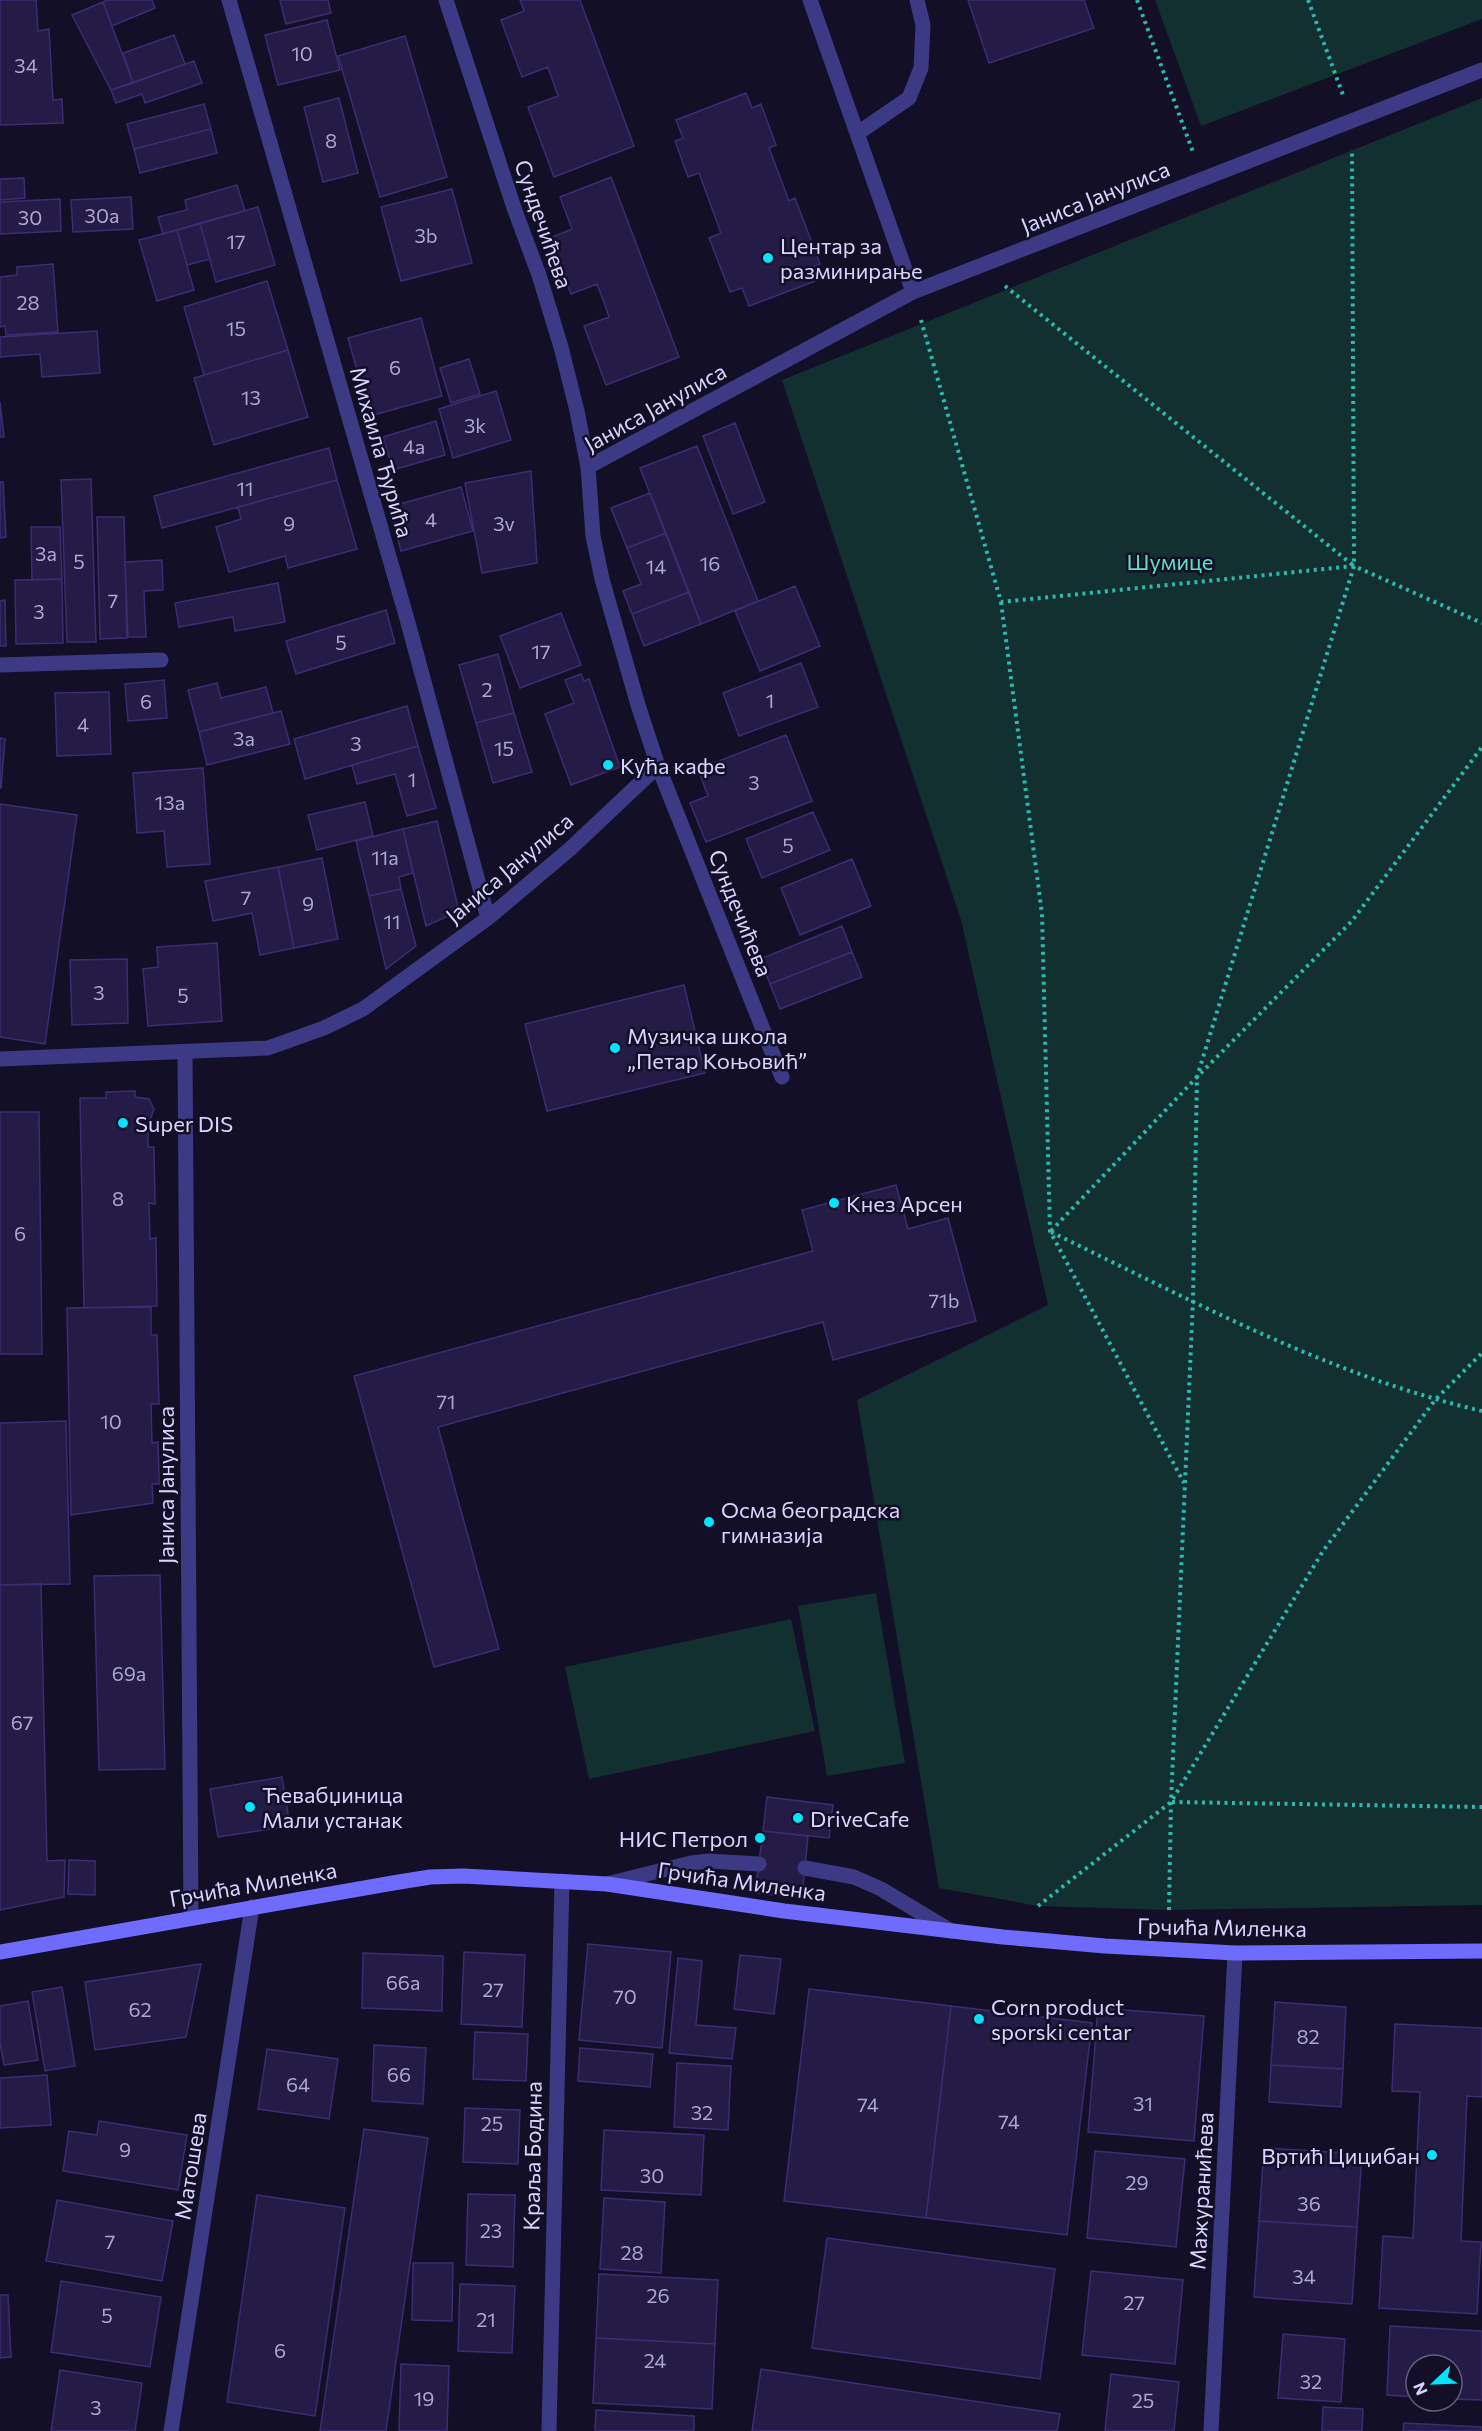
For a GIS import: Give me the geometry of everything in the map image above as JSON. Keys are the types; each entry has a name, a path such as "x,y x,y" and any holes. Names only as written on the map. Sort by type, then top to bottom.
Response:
{"street":[{"name":"Михаила Ђурића","path":"229,0 404,608 488,918"},
{"name":"Сундечићева","path":"446,0 514,208 539,275 577,411 588,466"},
{"path":"810,0 914,292"},
{"path":"858,133 909,98 921,68 923,25 917,0"},
{"name":"Јаниса Јанулиса","path":"0,1059 268,1048 324,1028 363,1009 488,918 570,849 658,766 602,579 593,536 588,466 914,292 1482,70"},
{"path":"0,665 161,660"},
{"name":"Сундечићева","path":"658,766 782,1077"},
{"name":"Јаниса Јанулиса","path":"184,1052 191,1917"},
{"path":"607,1884 691,1863 709,1861 759,1864"},
{"path":"805,1868 854,1877 881,1889 951,1931"},
{"name":"Грчића Миленка","path":"0,1952 430,1877 607,1884 784,1911 1105,1946 1235,1953 1482,1950"},
{"name":"Краља Бодина","path":"549,2431 562,1881"},
{"name":"Матошева","path":"171,2431 252,1907"},
{"name":"Мажуранићева","path":"1211,2431 1235,1953"}],"path":[{"path":"1137,0 1203,178"},
{"path":"1168,1910 1193,1300 1197,1077 1354,566 1352,120 1308,0"},
{"path":"1003,284 1354,566 1482,623"},
{"path":"914,292 1001,602 1042,914 1050,1232 1185,1485"},
{"path":"1001,602 1354,566"},
{"path":"1050,1232 1197,1077 1352,921 1482,747"},
{"path":"1050,1232 1286,1345 1435,1400 1482,1411"},
{"path":"1038,1906 1171,1802 1323,1551 1435,1400 1482,1353"},
{"path":"1171,1802 1482,1807"}],"green space":[{"path":"1155,0 1482,0 1482,19 1201,126"},
{"name":"Шумице","path":"1482,98 1482,1905 1168,1910 1038,1906 939,1888 857,1400 1048,1305 961,920 782,380"},
{"path":"876,1593 905,1763 827,1776 798,1606"},
{"path":"791,1619 815,1731 589,1779 565,1667"}],"building":[{"path":"0,0 36,0 38,31 49,29 53,100 62,99 63,123 0,125"},
{"path":"152,0 155,8 112,26 103,2"},
{"path":"280,0 328,0 331,13 286,24"},
{"path":"520,0 580,0 634,146 554,177 528,107 558,96 548,67 522,77 501,20 524,11"},
{"path":"968,0 1084,0 1094,28 989,63"},
{"path":"103,2 133,83 111,90 72,15"},
{"path":"327,20 340,70 278,85 265,35"},
{"path":"174,35 185,64 133,83 123,53"},
{"path":"405,36 447,177 380,197 338,56"},
{"path":"194,61 202,83 145,103 142,94 116,103 111,90"},
{"path":"746,93 752,108 761,104 776,145 769,148 789,201 795,198 820,264 813,267 818,280 749,306 742,288 730,292 709,238 721,233 699,173 688,177 675,141 683,138 676,120"},
{"path":"339,98 358,173 323,182 304,107"},
{"path":"204,104 211,129 134,149 127,124"},
{"path":"211,129 217,153 140,173 134,149"},
{"path":"611,177 679,357 606,385 584,326 609,317 604,302 597,284 571,294 550,238 572,229 560,197"},
{"path":"24,178 25,198 0,200 0,179"},
{"path":"237,185 245,211 163,234 158,217 187,210 185,200"},
{"path":"452,189 472,263 401,281 381,207"},
{"path":"131,197 133,229 73,232 71,200"},
{"path":"60,199 61,231 0,234 0,202"},
{"path":"258,207 275,265 216,282 200,223"},
{"path":"200,223 210,259 187,265 177,230"},
{"path":"177,230 194,290 157,301 139,240"},
{"path":"53,264 58,332 6,335 5,326 0,327 0,277 17,275 17,267"},
{"path":"267,281 288,350 204,375 184,307"},
{"path":"421,318 442,396 370,416 348,338"},
{"path":"97,331 100,373 42,377 40,354 0,357 0,337"},
{"path":"288,350 308,417 214,445 194,378"},
{"path":"469,359 480,394 451,403 440,368"},
{"path":"496,391 511,440 453,458 439,409"},
{"path":"0,402 4,437 0,437"},
{"path":"436,421 445,455 393,470 383,437"},
{"path":"735,423 765,502 733,514 703,436"},
{"path":"697,446 758,601 701,624 640,468"},
{"path":"329,448 337,480 162,528 154,496"},
{"path":"531,471 537,563 482,573 465,483"},
{"path":"91,479 96,642 67,642 61,480"},
{"path":"337,480 357,549 288,568 285,556 229,572 216,527 241,519 238,507"},
{"path":"0,482 3,482 6,537 0,538"},
{"path":"461,487 473,531 401,551 389,507"},
{"path":"650,493 666,533 627,548 611,508"},
{"path":"97,517 124,517 127,638 100,639"},
{"path":"31,527 60,527 62,579 32,580"},
{"path":"666,533 689,592 632,614 623,591 641,584 627,548"},
{"path":"162,560 163,590 144,591 146,637 128,637 125,562"},
{"path":"62,579 63,643 16,644 15,580"},
{"path":"278,583 285,622 235,631 233,617 179,627 175,603"},
{"path":"795,586 820,646 760,671 735,611"},
{"path":"689,592 701,624 644,646 632,614"},
{"path":"5,600 6,646 0,646 0,601"},
{"path":"386,610 395,643 296,674 286,641"},
{"path":"561,613 581,665 520,688 500,636"},
{"path":"498,654 514,713 476,723 459,665"},
{"path":"801,663 818,707 739,736 723,693"},
{"path":"581,674 584,681 589,679 620,767 571,785 545,714 574,703 565,680"},
{"path":"164,680 167,718 128,721 125,684"},
{"path":"217,683 221,698 266,687 273,713 199,732 188,690"},
{"path":"109,692 111,754 57,756 55,693"},
{"path":"407,706 418,746 305,779 294,739"},
{"path":"281,711 290,744 207,765 199,732"},
{"path":"514,713 532,772 493,783 476,723"},
{"path":"786,735 812,801 706,842 690,803 708,796 698,769"},
{"path":"0,738 5,739 1,788 0,788"},
{"path":"418,746 436,808 407,816 395,774 357,784 352,765"},
{"path":"203,768 210,864 167,867 164,831 137,833 133,773"},
{"path":"365,802 373,836 317,850 308,815"},
{"path":"0,804 77,815 45,1044 0,1037"},
{"path":"813,812 830,850 762,878 746,839"},
{"path":"437,821 459,911 426,926 403,829"},
{"path":"403,829 413,873 399,877 401,889 369,896 356,841"},
{"path":"322,858 338,939 294,948 278,867"},
{"path":"852,859 871,906 800,935 781,888"},
{"path":"278,867 294,948 260,955 252,913 213,921 205,881"},
{"path":"401,889 416,946 386,969 369,896"},
{"path":"842,926 852,952 770,984 760,959"},
{"path":"217,943 222,1021 148,1026 143,969 158,967 157,947"},
{"path":"852,952 862,977 780,1009 770,984"},
{"path":"127,959 128,1023 72,1025 70,960"},
{"name":"Музичка школа „Петар Коњовић”","path":"684,985 705,1073 547,1111 525,1024"},
{"path":"135,1091 135,1097 149,1099 154,1109 148,1126 148,1147 154,1147 155,1204 149,1203 150,1239 156,1238 157,1306 84,1308 80,1098 106,1098 106,1092"},
{"path":"0,1112 39,1112 42,1354 0,1354"},
{"path":"896,1185 908,1229 948,1218 976,1321 833,1360 823,1322 438,1427 499,1649 434,1667 354,1376 813,1251 802,1210"},
{"path":"151,1307 151,1335 157,1335 159,1404 151,1404 152,1443 158,1442 159,1474 159,1484 152,1484 153,1503 71,1515 67,1308"},
{"path":"66,1421 70,1584 0,1585 0,1423"},
{"path":"160,1575 165,1769 99,1770 94,1576"},
{"path":"41,1584 47,1861 65,1860 64,1897 0,1910 0,1585"},
{"name":"Ћевабџиница Мали устанак","path":"282,1777 290,1826 218,1837 210,1789"},
{"name":"DriveCafe","path":"767,1797 833,1805 829,1838 763,1831"},
{"path":"763,1831 808,1836 802,1898 755,1893"},
{"path":"69,1860 95,1861 95,1895 68,1894"},
{"path":"588,1944 671,1952 662,2048 579,2040"},
{"path":"464,1952 525,1955 522,2027 461,2024"},
{"path":"363,1953 443,1956 442,2011 362,2008"},
{"path":"740,1955 781,1959 774,2014 734,2009"},
{"path":"678,1958 702,1961 696,2025 736,2028 732,2059 669,2053"},
{"path":"201,1964 186,2037 95,2050 85,1982"},
{"path":"62,1987 75,2066 45,2071 32,1992"},
{"path":"809,1989 951,2006 926,2218 784,2201"},
{"path":"28,2001 38,2060 4,2065 0,2043 0,2006"},
{"path":"1275,2002 1346,2007 1343,2069 1271,2065"},
{"path":"951,2006 1092,2023 1067,2235 926,2218"},
{"path":"1098,2008 1204,2016 1194,2141 1088,2132"},
{"name":"Вртић Цицибан","path":"1395,2024 1482,2028 1482,2097 1467,2096 1461,2241 1481,2242 1477,2314 1379,2308 1383,2236 1413,2238 1420,2092 1392,2091"},
{"path":"475,2032 528,2034 526,2081 473,2079"},
{"path":"374,2045 426,2048 423,2104 372,2101"},
{"path":"580,2048 653,2054 650,2087 578,2081"},
{"path":"267,2049 338,2059 329,2119 258,2109"},
{"path":"677,2063 731,2066 728,2130 674,2127"},
{"path":"1271,2065 1343,2069 1341,2107 1269,2102"},
{"path":"47,2075 51,2125 0,2128 0,2078"},
{"path":"465,2108 520,2110 518,2164 463,2162"},
{"path":"99,2121 187,2135 178,2190 63,2171 69,2131 97,2135"},
{"path":"364,2129 428,2138 386,2431 320,2431"},
{"path":"604,2130 704,2135 701,2195 601,2190"},
{"path":"1264,2148 1362,2154 1357,2227 1259,2221"},
{"path":"1095,2151 1185,2159 1176,2247 1087,2238"},
{"path":"468,2194 515,2195 513,2267 466,2265"},
{"path":"257,2195 345,2208 315,2416 227,2402"},
{"path":"604,2198 665,2202 661,2273 600,2269"},
{"path":"57,2200 173,2221 162,2281 46,2261"},
{"path":"1259,2221 1357,2227 1352,2304 1254,2297"},
{"path":"827,2238 1055,2269 1040,2379 812,2348"},
{"path":"413,2263 453,2263 452,2321 412,2320"},
{"path":"1091,2271 1183,2280 1175,2364 1082,2355"},
{"path":"599,2274 718,2280 715,2344 596,2338"},
{"path":"61,2281 161,2297 150,2367 51,2352"},
{"path":"460,2284 515,2286 512,2353 458,2351"},
{"path":"0,2295 8,2295 11,2357 0,2358"},
{"path":"1390,2326 1482,2331 1482,2400 1464,2399 1464,2353 1404,2353 1404,2396 1387,2395"},
{"path":"1283,2334 1345,2339 1341,2402 1278,2398"},
{"path":"596,2338 715,2344 712,2409 593,2403"},
{"path":"401,2364 449,2366 447,2431 399,2431"},
{"path":"761,2369 1060,2414 1057,2431 752,2431"},
{"path":"60,2370 142,2383 135,2431 51,2431"},
{"path":"1111,2374 1179,2382 1174,2431 1105,2431"},
{"path":"1323,2407 1363,2409 1362,2431 1322,2431"},
{"path":"596,2410 694,2416 694,2431 595,2431"},
{"path":"1404,2423 1481,2427 1480,2431 1403,2431"}],"place":[{"name":"Центар за разминирање","path":"768,258"},
{"name":"Кућа кафе","path":"608,765"},
{"name":"Музичка школа „Петар Коњовић”","path":"615,1048"},
{"name":"Super DIS","path":"123,1123"},
{"name":"Кнез Арсен","path":"834,1203"},
{"name":"Осма београдска гимназија","path":"709,1522"},
{"name":"Ћевабџиница Мали устанак","path":"250,1807"},
{"name":"DriveCafe","path":"798,1818"},
{"name":"НИС Петрол","path":"760,1838"},
{"name":"Corn product sporski centar","path":"979,2019"},
{"name":"Вртић Цицибан","path":"1432,2155"}]}
